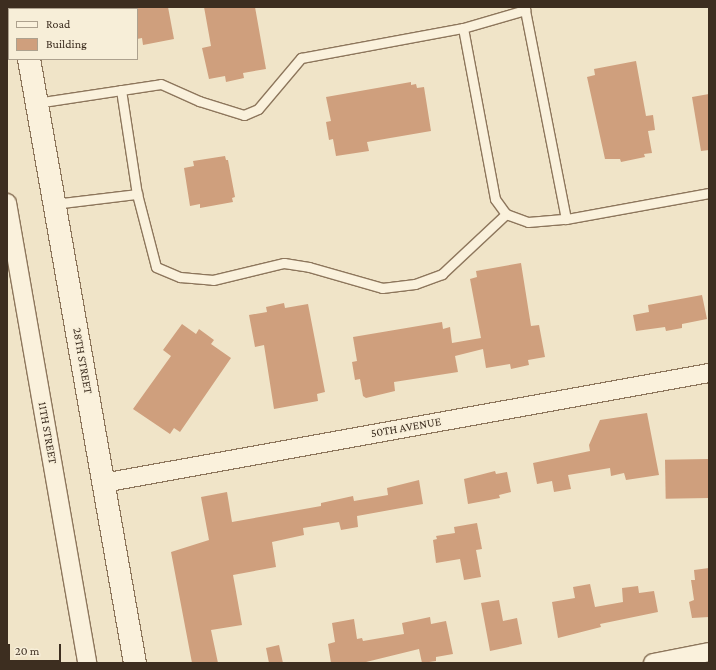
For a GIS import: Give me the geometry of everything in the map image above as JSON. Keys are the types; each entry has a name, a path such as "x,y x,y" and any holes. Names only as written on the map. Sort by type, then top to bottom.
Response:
{"main road":[{"name":"28TH STREET","path":"29,60 135,663"}],"street":[{"name":"11TH STREET","path":"7,203 87,663"},
{"name":"50TH AVENUE","path":"103,483 709,373"},
{"path":"654,663 709,652"}],"lane":[{"path":"36,103 161,84 199,101 244,114 258,109 301,58 463,28 524,9 566,219"},
{"path":"463,28 495,199 506,214 528,222 566,219 709,193"},
{"path":"121,90 137,194 156,267 180,277 212,280 284,263 309,267 382,288 415,284 442,274 506,214"},
{"path":"54,204 137,194"}],"building":[{"path":"168,7 174,39 143,45 142,38 138,39 137,8"},
{"path":"204,7 255,7 266,69 243,73 244,78 226,82 225,76 209,79 202,48 211,46"},
{"path":"636,61 646,116 653,115 655,130 648,131 652,153 644,154 645,157 621,162 620,159 605,159 587,77 595,75 594,69"},
{"path":"411,82 411,85 416,84 417,88 424,87 431,131 367,142 369,151 336,156 333,139 329,140 326,122 331,121 326,97"},
{"path":"709,94 709,150 701,151 692,97"},
{"path":"225,156 226,160 228,160 235,197 232,198 233,202 200,208 200,204 190,206 184,168 194,166 193,161"},
{"path":"521,263 531,326 539,325 545,357 528,360 529,365 511,369 510,364 486,368 483,349 455,356 458,372 394,382 395,391 366,398 363,396 360,379 355,380 352,362 357,361 353,337 442,322 443,329 450,327 452,343 481,338 470,279 477,277 476,271"},
{"path":"702,295 707,319 682,324 682,328 666,331 665,327 636,331 633,315 649,312 648,305"},
{"path":"284,303 285,308 308,304 325,392 317,394 318,401 274,409 264,345 255,347 249,315 267,312 266,307"},
{"path":"182,324 196,334 199,329 214,340 211,344 231,358 180,432 174,428 170,434 133,409 171,356 163,350"},
{"path":"647,413 659,475 626,480 624,473 611,476 610,468 568,475 571,489 554,492 552,481 537,484 533,463 590,451 589,445 600,420"},
{"path":"708,459 709,498 666,499 665,460"},
{"path":"495,471 496,474 507,472 511,492 499,495 500,498 468,504 464,479"},
{"path":"419,480 423,504 357,516 358,527 341,530 339,522 303,528 304,535 272,542 276,567 233,575 242,625 211,630 218,663 192,663 171,552 209,540 201,497 227,492 232,522 321,506 321,503 353,496 354,501 388,495 387,488"},
{"path":"477,523 482,549 476,550 481,577 464,580 460,559 436,563 433,540 437,539 436,536 455,533 454,527"},
{"path":"709,568 709,617 692,618 689,602 694,600 691,580 695,580 694,570"},
{"path":"590,584 595,607 623,602 622,588 638,586 639,593 654,591 658,612 600,624 601,627 558,638 552,602 575,598 573,587"},
{"path":"499,600 503,621 517,618 522,644 490,651 481,603"},
{"path":"430,617 431,624 446,621 453,654 436,657 436,661 422,663 419,649 362,663 331,663 328,644 335,642 332,623 354,619 357,639 362,638 363,641 404,634 402,623"},
{"path":"279,645 283,663 269,663 266,648"}]}
